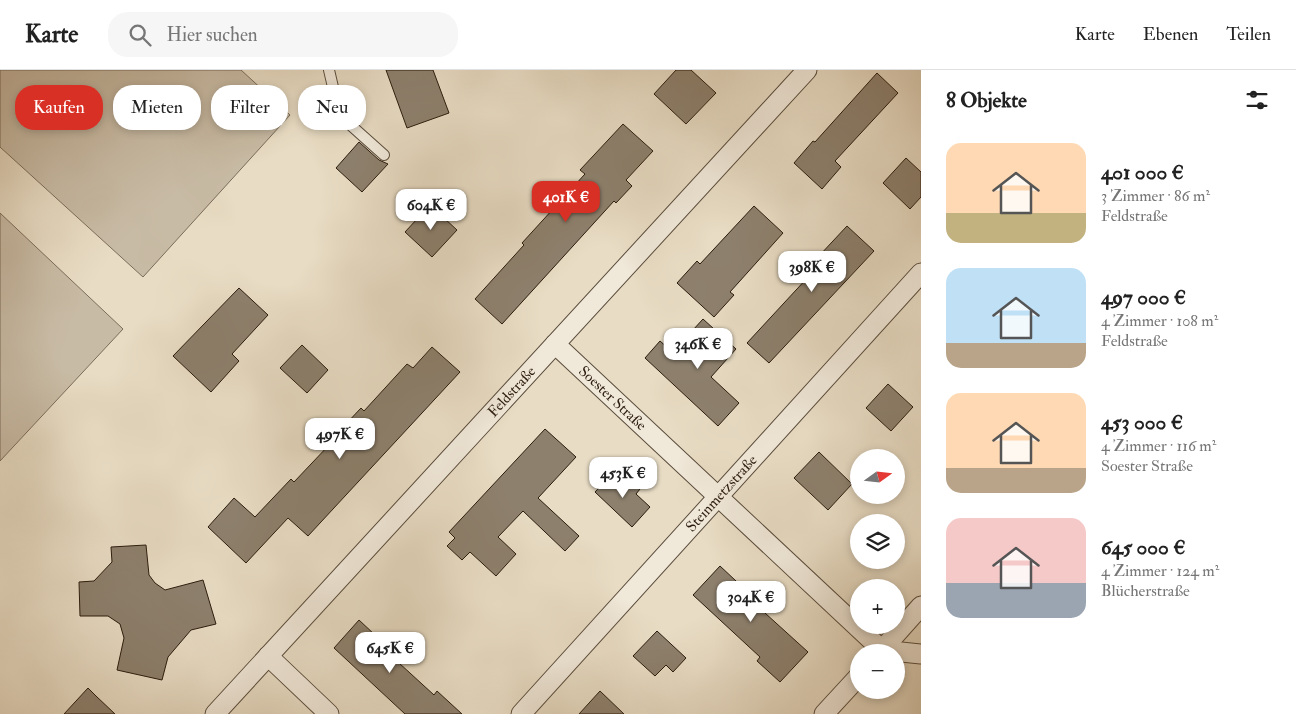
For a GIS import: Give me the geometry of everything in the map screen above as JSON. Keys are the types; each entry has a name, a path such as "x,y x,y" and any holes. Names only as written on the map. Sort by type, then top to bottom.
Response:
{"street":[{"name":"Feldstraße","path":"214,714 807,70"},
{"name":"Steinmetzstraße","path":"520,714 921,273"},
{"name":"Soester Straße","path":"554,344 874,644"},
{"path":"887,644 921,606"},
{"path":"905,653 921,654"},
{"path":"268,656 329,714"},
{"path":"824,714 850,686"}],"lane":[{"path":"329,70 336,100 346,121 384,155"}],"shaded area":[{"path":"0,70 241,70 257,85 211,85 211,130 276,130 143,277 0,147"},
{"path":"0,213 123,329 0,461"}],"building":[{"path":"386,70 433,70 449,113 407,128"},
{"path":"676,70 691,70 716,93 686,124 654,94"},
{"path":"877,73 898,93 835,161 841,167 822,189 794,163"},
{"path":"623,124 653,151 626,180 632,186 616,203 614,201 502,324 475,299 524,245 522,243 585,174 580,170"},
{"path":"359,142 379,160 388,164 362,192 336,168"},
{"path":"906,158 921,172 921,197 910,209 883,183"},
{"path":"430,205 457,230 432,257 405,232"},
{"path":"754,206 783,233 730,292 734,295 714,317 677,283 697,261 700,264"},
{"path":"847,226 874,251 769,363 747,343 809,276 804,272"},
{"path":"239,288 268,315 232,354 239,361 211,392 173,356"},
{"path":"703,319 736,349 711,377 739,403 718,426 645,358 660,341 669,349 679,339 682,342"},
{"path":"302,345 328,370 307,393 280,368"},
{"path":"432,347 460,372 308,536 288,518 246,563 208,527 234,498 255,517 291,479 294,482 347,426 345,425 361,408 364,411 407,364 413,368"},
{"path":"888,384 913,407 891,431 866,408"},
{"path":"545,429 576,457 538,498 579,536 565,551 523,511 498,537 516,554 496,576 470,552 462,560 447,546 455,538 449,532"},
{"path":"819,452 850,482 850,486 828,510 794,478"},
{"path":"613,473 622,481 626,477 640,489 636,494 650,507 632,527 595,492"},
{"path":"146,545 149,575 155,583 165,590 203,580 216,624 191,630 168,657 162,680 117,670 124,638 120,624 108,616 80,616 79,582 94,581 112,562 111,547"},
{"path":"720,566 767,610 765,613 808,652 780,682 757,661 760,657 693,595"},
{"path":"359,620 390,649 387,652 434,695 437,691 462,714 405,714 334,648"},
{"path":"657,631 686,658 673,672 666,665 655,676 633,656"},
{"path":"88,688 96,696 115,714 64,714"},
{"path":"600,691 624,714 579,714"}]}
